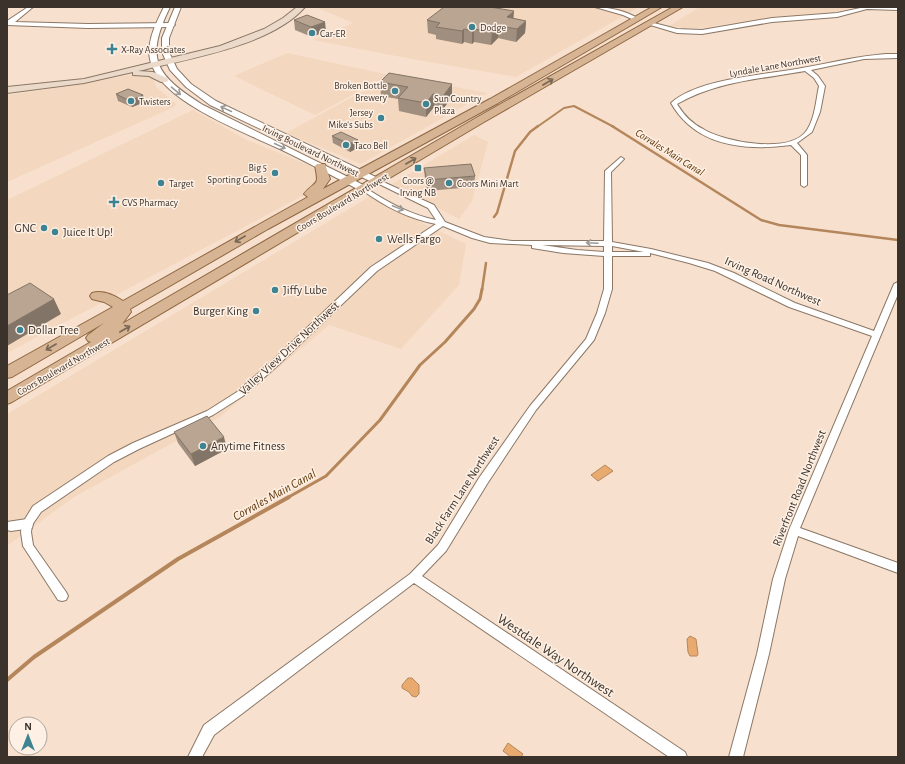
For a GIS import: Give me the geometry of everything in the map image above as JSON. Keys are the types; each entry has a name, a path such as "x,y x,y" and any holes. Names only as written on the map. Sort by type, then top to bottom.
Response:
{"main road":[{"path":"168,59 242,36 274,20 285,13 290,7"},
{"path":"7,84 80,76 223,48 252,38 281,24 301,7"},
{"name":"Coors Boulevard Northwest","path":"7,373 264,226 532,79 658,7"},
{"path":"650,24 644,20 645,17 663,7"},
{"name":"Coors Boulevard Northwest","path":"7,398 500,109 679,7"},
{"path":"590,58 589,51 637,22 636,19"},
{"path":"7,90 92,79 154,62"},
{"path":"55,84 75,84 138,73 150,74 164,80"},
{"path":"500,109 509,98 531,82 532,79 516,75"},
{"path":"264,226 268,217 308,196 321,185 324,179 321,166"},
{"path":"7,387 112,325 123,315 124,312 121,307 105,297 97,296"}],"street":[{"path":"9,23 31,7"},
{"path":"154,62 153,45 159,25 167,7"},
{"path":"168,59 165,42 178,7"},
{"path":"597,7 624,14 636,19"},
{"path":"650,24 677,31 702,32 780,19 837,15 867,8 889,8 898,10"},
{"path":"9,23 88,26 172,25"},
{"name":"Lyndale Lane Northwest","path":"793,143 768,146 739,144 717,138 696,129 677,111 674,103 686,95 734,80 806,69 863,57 898,56"},
{"name":"Irving Boulevard Northwest","path":"168,59 178,76 192,89 212,103 431,207 442,223"},
{"name":"Irving Boulevard Northwest","path":"154,62 164,80 196,105 321,166 392,206 425,220 442,223"},
{"path":"804,185 804,155 793,143 809,132 817,112 822,86 816,77 806,69"},
{"name":"Black Farm Lane Northwest","path":"194,757 209,730 414,577 442,548 483,481 533,408 590,340 601,313 608,289 608,171 621,159"},
{"name":"Irving Road Northwest","path":"442,223 480,239 523,244 552,250 608,255 658,253"},
{"name":"Valley View Drive Northwest","path":"28,524 37,509 44,503 105,462 136,446 207,415 240,394 273,365 374,269 442,223"},
{"name":"Irving Road Northwest","path":"523,244 558,242 609,244 658,253 694,262 718,270 792,305 877,335"},
{"name":"Riverfront Road Northwest","path":"736,757 763,654 779,579 794,530 867,355 897,289"},
{"path":"11,526 28,524 26,532 28,546 62,596"},
{"path":"794,530 898,568"},
{"name":"Westdale Way Northwest","path":"414,577 680,757"}],"shaded area":[{"path":"315,7 639,7 516,77 313,40 353,23"},
{"path":"700,7 855,7 833,12 770,17 703,28 669,26"},
{"path":"287,53 390,75 315,115 234,76"},
{"path":"151,71 156,87 176,104 174,107 7,182 7,95 77,85"},
{"name":"Sun Country Plaza","path":"393,75 487,93 361,164 286,133"},
{"path":"193,110 247,140 311,166 321,178 308,193 7,353 7,200"},
{"path":"474,135 488,142 472,201 459,219 392,184"},
{"path":"369,197 466,244 459,285 401,349 329,325 220,417 74,497 7,546 7,414"},
{"path":"605,465 613,471 598,481 591,475"},
{"path":"690,636 696,639 697,656 690,656 688,652 687,639"},
{"path":"408,678 412,678 419,685 419,694 416,697 412,696 409,692 402,688 402,685"},
{"path":"508,743 523,754 521,757 511,757 503,751"}],"building":[{"path":"444,7 490,7 514,11 507,17 526,21 517,29 499,26 492,32 474,29 472,31 464,29 462,31 436,27 440,23 427,20"},
{"path":"307,15 325,22 311,27 294,20"},
{"path":"389,73 452,84 443,96 433,94 426,103 398,98 408,87 380,82"},
{"path":"128,89 143,95 130,101 116,94"},
{"path":"341,132 358,140 349,144 332,136"},
{"path":"471,164 475,176 427,180 424,168"},
{"path":"30,283 54,299 7,326 7,295"},
{"path":"207,416 224,437 191,454 174,432"}],"waterway":[{"name":"Corrales Main Canal","path":"537,127 564,108 574,106 614,127"},
{"name":"Corrales Main Canal","path":"494,217 497,213 515,151 530,132 538,126"},
{"name":"Corrales Main Canal","path":"612,126 761,220 779,225 898,240"},
{"name":"Corrales Main Canal","path":"482,290 486,263"},
{"name":"Corrales Main Canal","path":"287,498 326,476 380,420 420,365 445,342 474,309 480,299 482,289"},
{"name":"Corrales Main Canal","path":"7,680 34,657 178,559 289,497"}],"place":[{"name":"Dodge","path":"472,27"},
{"name":"Car-ER","path":"312,33"},
{"name":"X-Ray Associates","path":"112,49"},
{"name":"Broken Bottle Brewery","path":"395,91"},
{"name":"Twisters","path":"131,101"},
{"name":"Sun Country Plaza","path":"426,104"},
{"name":"Jersey Mike's Subs","path":"381,118"},
{"name":"Taco Bell","path":"346,145"},
{"name":"Coors @ Irving NB","path":"418,168"},
{"name":"Big 5 Sporting Goods","path":"275,173"},
{"name":"Target","path":"161,183"},
{"name":"Coors Mini Mart","path":"449,183"},
{"name":"CVS Pharmacy","path":"114,202"},
{"name":"GNC","path":"44,228"},
{"name":"Juice It Up!","path":"55,232"},
{"name":"Wells Fargo","path":"379,239"},
{"name":"Jiffy Lube","path":"275,290"},
{"name":"Burger King","path":"256,311"},
{"name":"Dollar Tree","path":"20,330"},
{"name":"Anytime Fitness","path":"203,446"}]}
